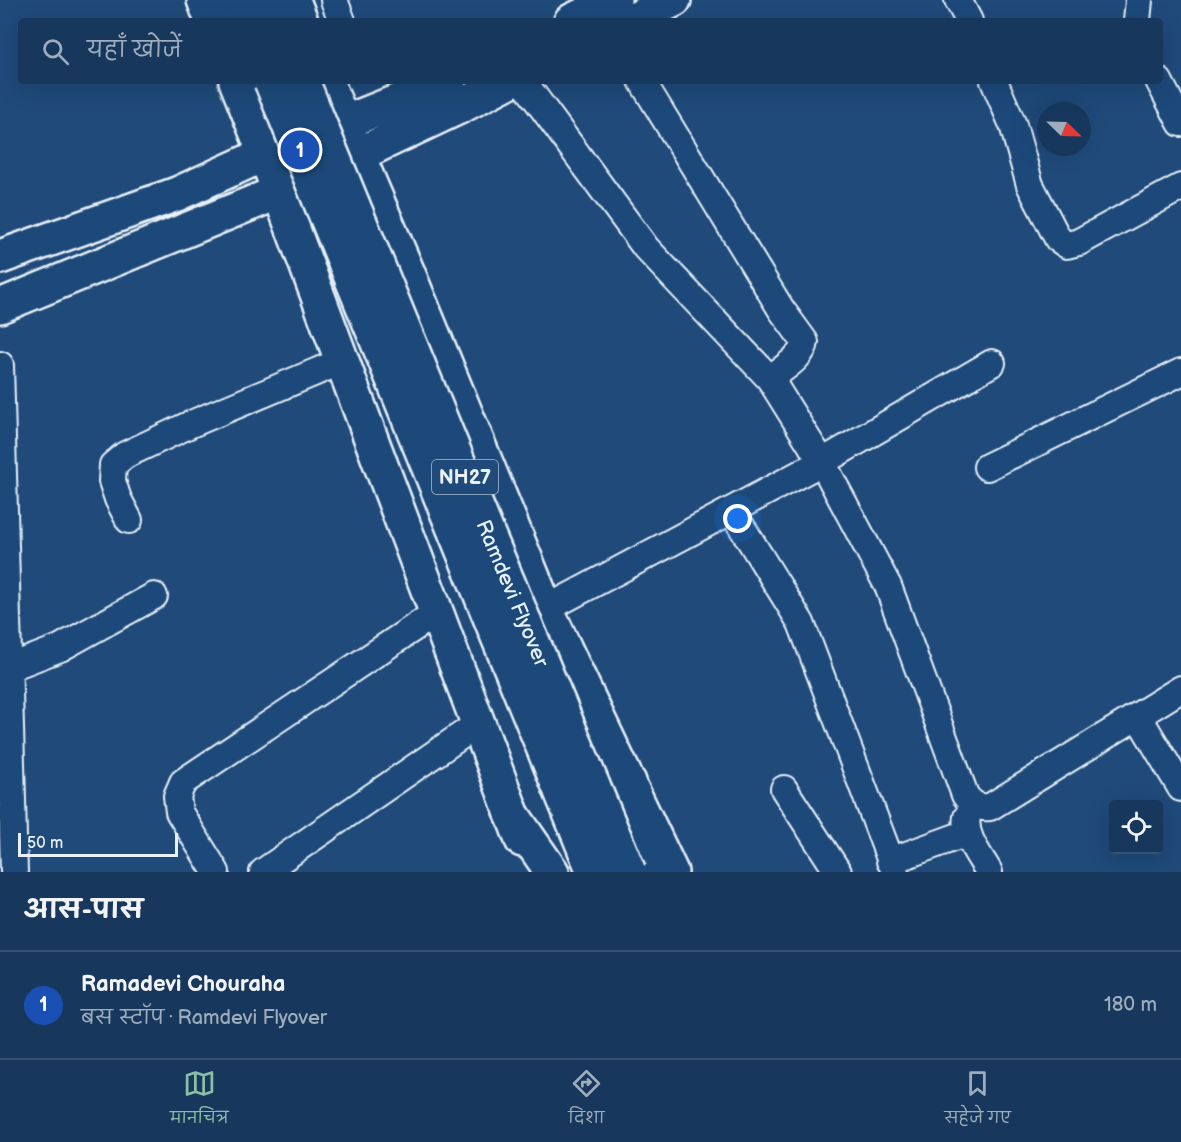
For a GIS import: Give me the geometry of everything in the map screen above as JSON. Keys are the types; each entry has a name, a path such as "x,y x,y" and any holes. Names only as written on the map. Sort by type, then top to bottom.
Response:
{"main road":[{"path":"204,0 211,18"},
{"path":"238,0 246,18"},
{"path":"269,0 277,18"},
{"path":"293,0 300,18"},
{"path":"577,18 614,0"},
{"path":"637,18 674,0"},
{"path":"237,84 535,872"},
{"name":"Ramdevi Flyover","path":"272,84 594,872"},
{"name":"Ramdevi Flyover","path":"304,84 629,872"},
{"path":"0,257 177,194 265,154 336,96 426,84"},
{"path":"0,306 279,192 503,84"},
{"path":"336,96 357,155 546,609 671,872"},
{"path":"629,782 652,872"},
{"path":"512,814 552,872"}],"street":[{"path":"333,0 341,18"},
{"path":"958,0 967,18"},
{"path":"1137,18 1139,0"},
{"path":"525,84 646,248 770,379 822,462 888,586 969,802 980,808 990,807 1181,689"},
{"path":"644,84 780,309 805,342 804,348 795,359 770,379"},
{"path":"995,84 1013,125 1030,185 1058,239 1067,245 1079,242 1181,187"},
{"path":"1161,84 1181,123"},
{"path":"129,520 112,482 113,465 125,455 191,424 342,361"},
{"path":"546,609 822,462 992,363"},
{"path":"0,365 8,668 5,732 9,858"},
{"path":"987,467 1180,375"},
{"path":"732,511 801,623 893,866 967,832"},
{"path":"8,668 60,648 154,596"},
{"path":"216,872 179,812 177,796 183,782 436,613"},
{"path":"1138,716 1181,788"},
{"path":"263,872 478,724"},
{"path":"784,789 838,872"},
{"path":"969,802 967,832 989,872"}],"place":[{"name":"Ramadevi Chouraha","path":"300,150"}]}
